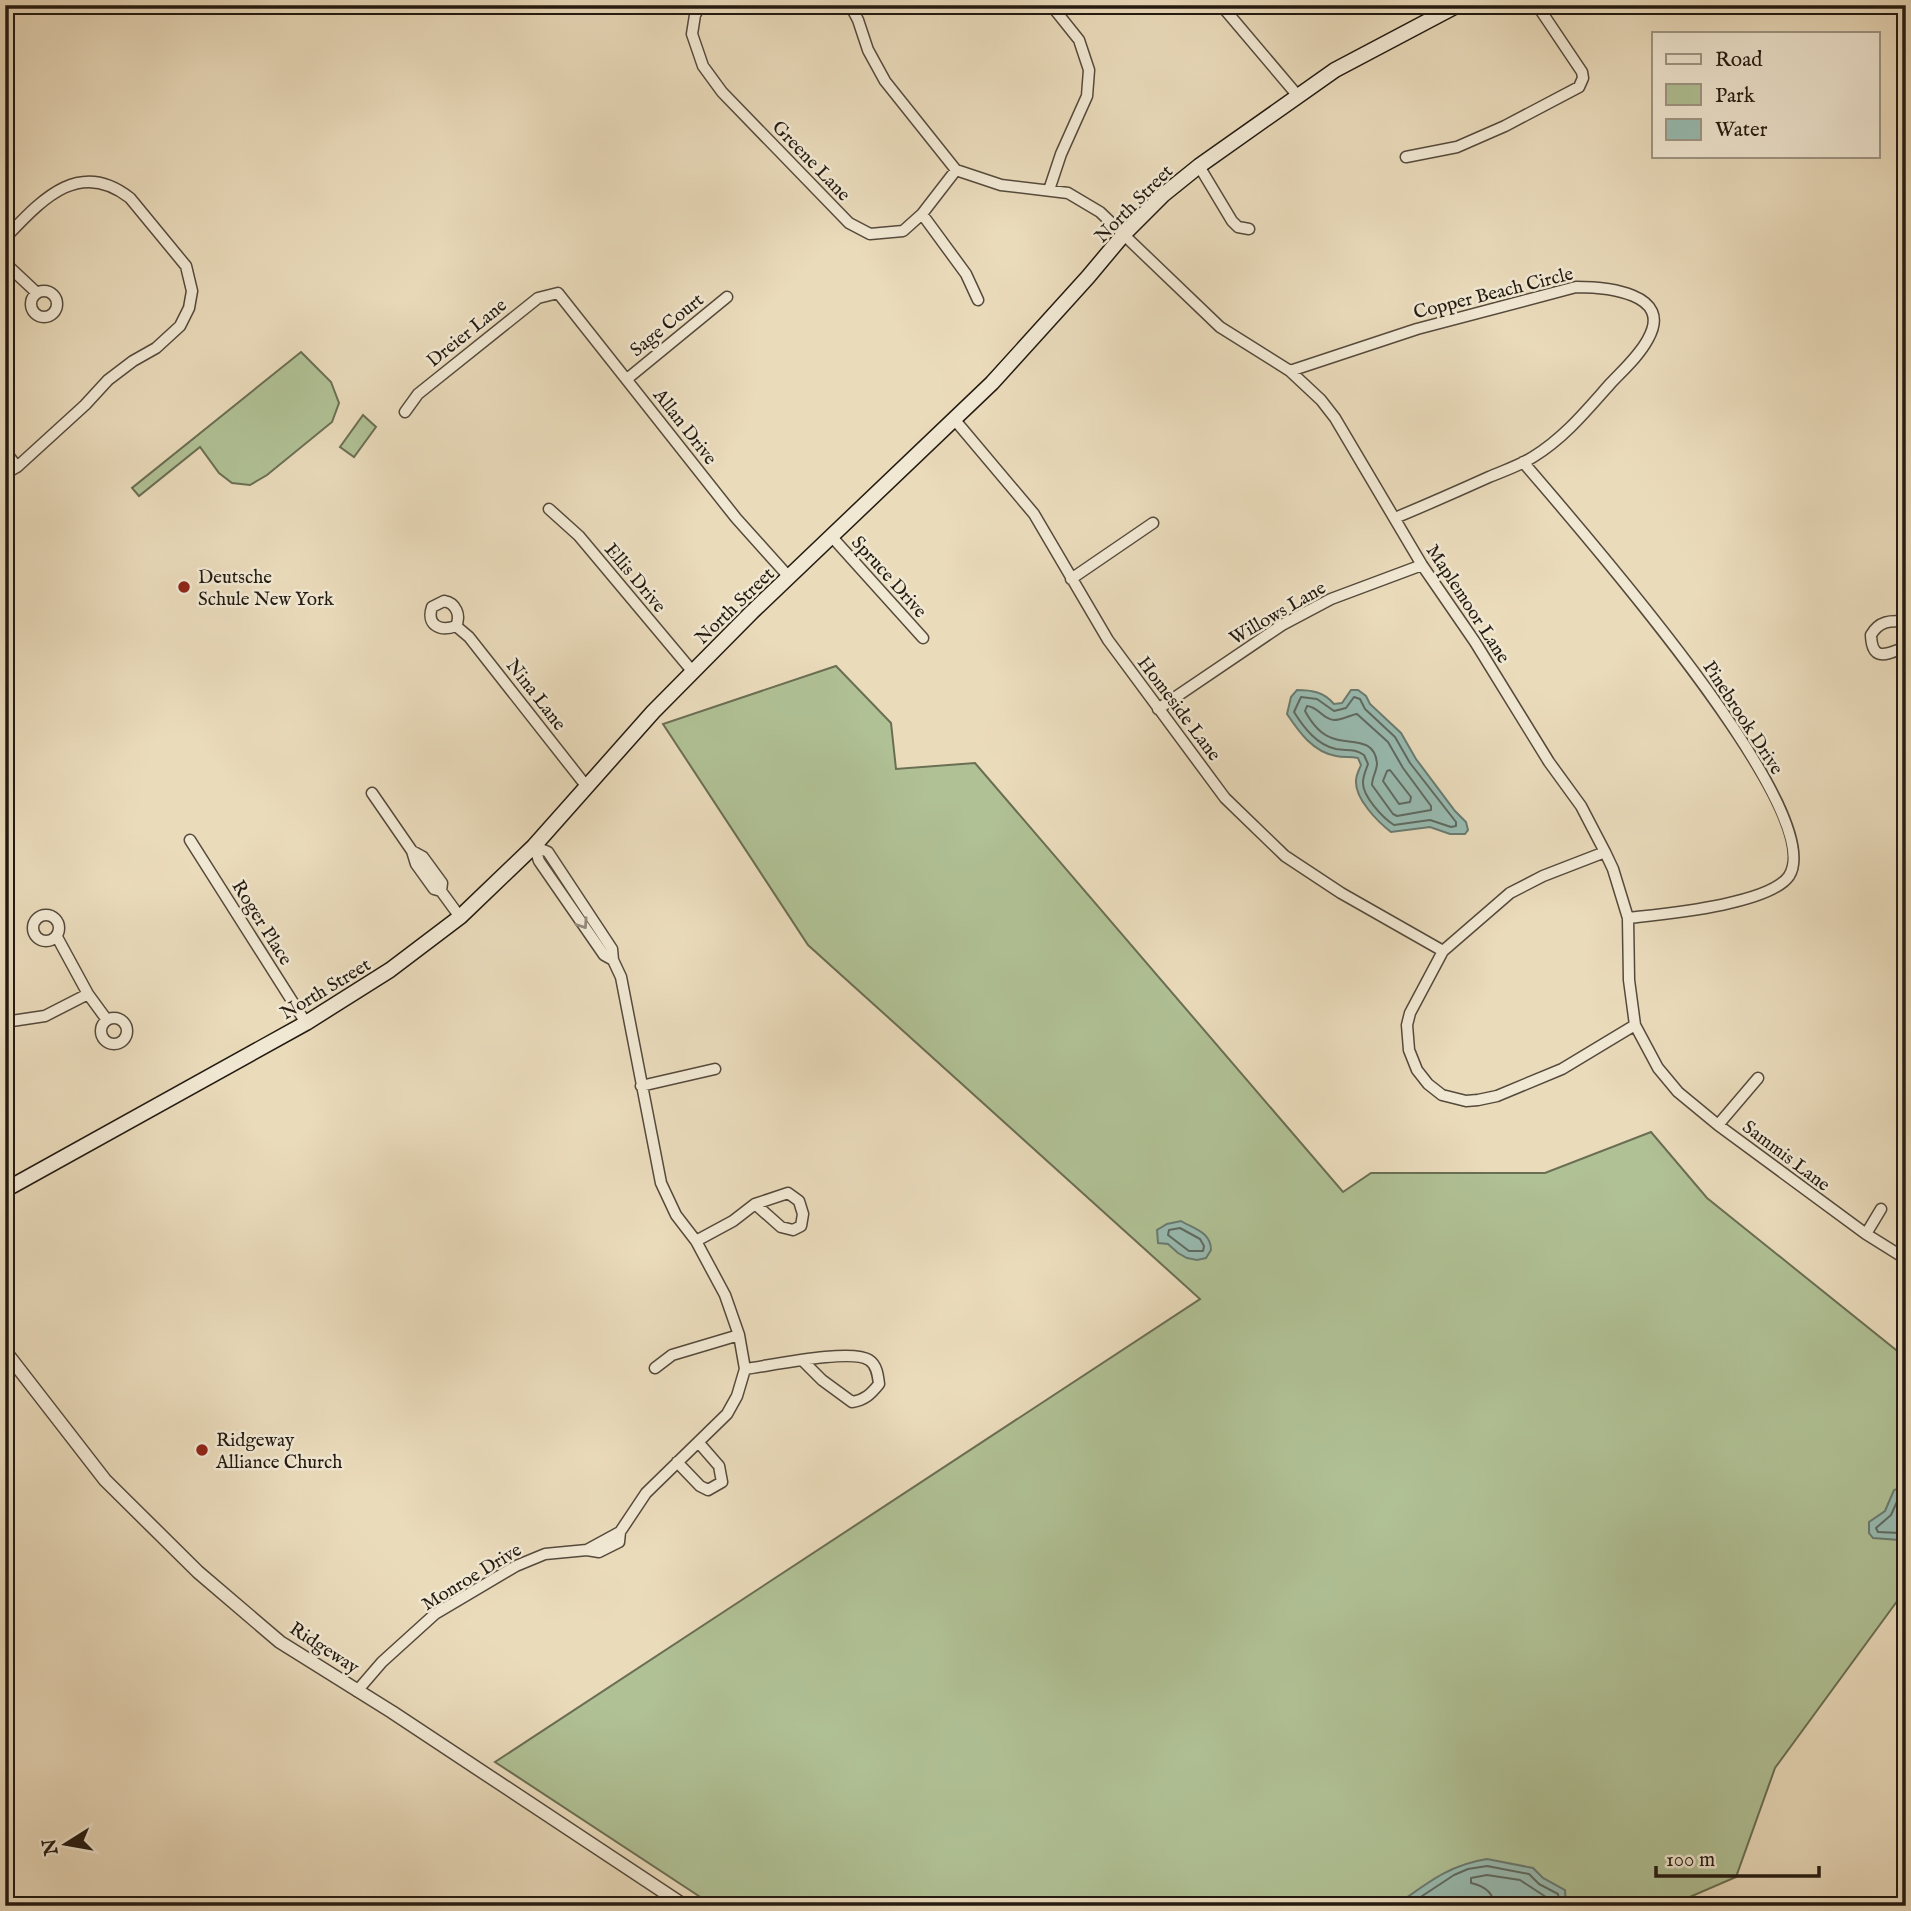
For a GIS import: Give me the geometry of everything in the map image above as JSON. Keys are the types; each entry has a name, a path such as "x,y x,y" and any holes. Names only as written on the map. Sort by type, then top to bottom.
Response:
{"main road":[{"name":"North Street","path":"5,1190 306,1023 390,970 460,916 534,846 653,712 1001,373 1124,234 1163,195 1199,166 1335,70 1458,5"}],"street":[{"name":"Greene Lane","path":"701,5 695,15 692,34 703,66 722,92 849,223 870,234 903,231 922,214 956,170"},
{"path":"850,5 868,50 886,81 956,170"},
{"path":"1049,190 1061,154 1087,96 1089,70 1079,40 1051,5"},
{"path":"1221,5 1298,96"},
{"path":"1406,158 1457,147 1579,87 1583,78 1582,72 1537,5"},
{"path":"1199,166 1232,221 1238,227 1250,229"},
{"name":"Maplemoor Lane","path":"956,170 1001,185 1068,193 1100,212 1220,327 1290,371 1321,400 1335,418 1422,565 1475,642 1549,762 1581,806 1605,852 1628,918 1629,980 1635,1025 1658,1068"},
{"path":"5,238 48,195 63,186 91,182 106,185 120,190 130,198 187,266 192,291 189,308 180,326 156,348 132,361 108,380 85,405 17,467 5,474"},
{"path":"922,214 966,274 978,300"},
{"path":"5,263 37,293"},
{"name":"Copper Beach Circle","path":"1290,371 1417,329 1576,288 1591,287 1633,295 1644,300 1653,316 1652,330 1638,354 1567,433 1523,463 1395,519"},
{"name":"Allan Drive","path":"558,293 736,518 789,577"},
{"name":"Dreier Lane","path":"405,412 418,394 538,298 558,293"},
{"name":"Sage Court","path":"627,379 727,297"},
{"name":"Homeside Lane","path":"954,419 1034,514 1108,640 1225,798 1285,856 1341,893 1443,951"},
{"path":"5,451 17,467"},
{"name":"Pinebrook Drive","path":"1523,463 1676,646 1749,749 1770,786 1792,843 1792,869 1787,879 1777,886 1716,907 1628,918"},
{"name":"Ellis Drive","path":"549,509 579,536 693,672"},
{"path":"1072,579 1153,523"},
{"name":"Spruce Drive","path":"831,537 923,638"},
{"name":"Willows Lane","path":"1158,709 1282,625 1331,599 1422,565"},
{"path":"1906,622 1894,620 1879,624 1871,635 1873,650 1877,654 1886,655 1906,647"},
{"name":"Nina Lane","path":"456,626 469,636 587,787"},
{"path":"372,793 412,851 423,857 442,883 441,891 460,916"},
{"name":"Roger Place","path":"190,840 306,1023"},
{"path":"534,846 548,852 612,948 612,960 621,977 661,1183 676,1215 696,1241 725,1295 739,1335 745,1369 737,1396 727,1414 677,1462 700,1486 709,1490 722,1482 719,1466 699,1443"},
{"path":"1605,852 1544,876 1510,893 1443,951 1410,1013 1407,1038 1409,1050 1417,1070 1428,1084 1442,1094 1466,1101 1497,1096 1552,1074 1635,1025"},
{"path":"57,937 88,994 107,1020"},
{"path":"5,1022 45,1016 88,994"},
{"name":"Sammis Lane","path":"1658,1068 1678,1092 1718,1125 1866,1234 1906,1259"},
{"path":"641,1086 715,1069"},
{"path":"1718,1125 1758,1078"},
{"path":"696,1241 733,1221 755,1204"},
{"path":"1866,1234 1881,1209"},
{"path":"655,1368 672,1355 739,1335"},
{"name":"Ridgeway","path":"5,1351 105,1480 198,1572 280,1642 685,1906"},
{"path":"745,1369 803,1361 856,1354 871,1361 877,1371 879,1384 872,1394 861,1401 852,1402 822,1380 803,1361"},
{"name":"Monroe Drive","path":"357,1691 382,1662 435,1614 516,1566 545,1554 587,1550 620,1532 646,1493 677,1462"}],"green space":[{"path":"301,352 331,382 339,403 332,422 267,475 250,485 232,483 219,473 200,447 139,496 132,488"},
{"path":"363,415 376,427 354,457 340,447"},
{"path":"836,666 891,723 896,769 975,763 1343,1192 1371,1173 1545,1173 1651,1132 1707,1198 1906,1358 1906,1589 1775,1768 1736,1877 1669,1906 714,1906 495,1762 1200,1299 808,945 663,724"}],"water":[{"path":"1297,690 1317,692 1334,704 1342,703 1351,690 1358,690 1366,696 1370,704 1401,733 1416,759 1466,822 1468,830 1465,834 1450,834 1430,827 1391,832 1386,828 1368,810 1359,795 1356,781 1361,765 1358,758 1336,756 1320,750 1302,734 1287,714 1291,697"},
{"path":"1181,1221 1208,1239 1211,1250 1206,1258 1187,1258 1168,1244 1158,1243 1157,1230 1167,1224"},
{"path":"1906,1486 1906,1547 1899,1540 1873,1538 1869,1533 1869,1522 1885,1511 1894,1490"},
{"path":"1487,1859 1533,1868 1543,1878 1565,1890 1566,1906 1481,1906 1472,1900 1460,1900 1457,1906 1395,1906 1449,1871"}],"place":[{"name":"Deutsche Schule New York","path":"184,587"},
{"name":"Ridgeway Alliance Church","path":"202,1450"}]}
